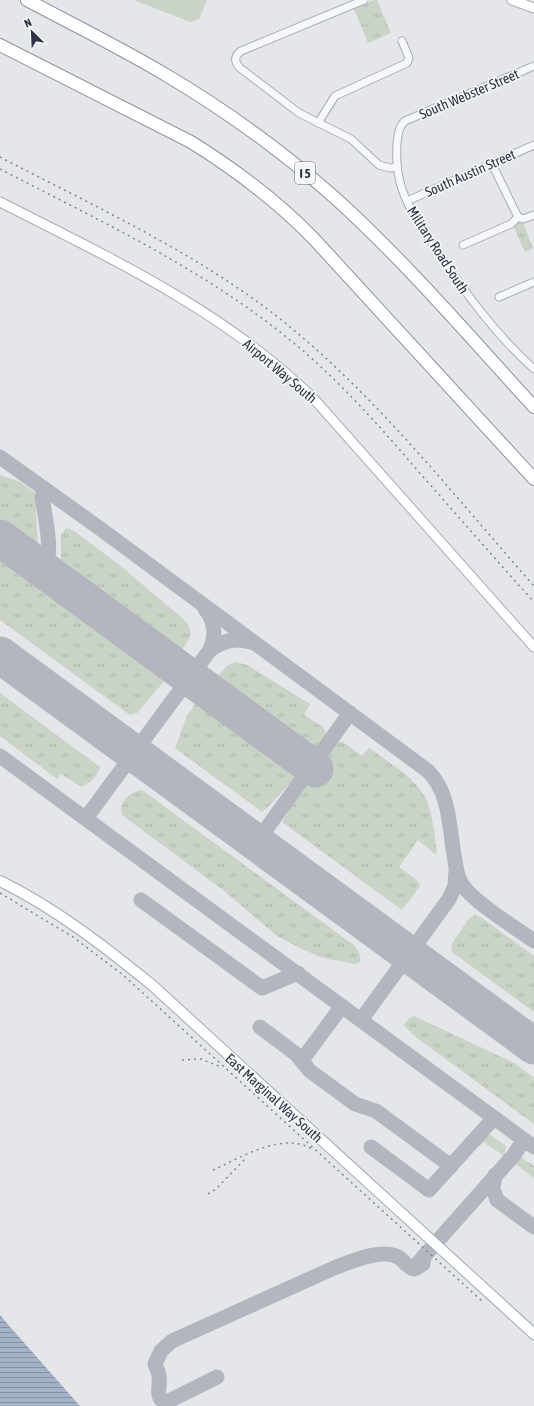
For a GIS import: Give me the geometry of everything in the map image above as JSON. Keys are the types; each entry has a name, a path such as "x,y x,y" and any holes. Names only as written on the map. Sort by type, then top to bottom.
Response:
{"highway":[{"name":"I 5","path":"27,0 168,76 216,107 298,167 333,197 396,257 534,407"},
{"path":"0,45 152,120 191,142 246,178 278,204 309,234 534,479"}],"main road":[{"path":"512,0 534,8"},
{"name":"Airport Way South","path":"0,202 127,267 178,295 238,335 290,376 314,398 534,647"},
{"name":"East Marginal Way South","path":"0,880 61,916 104,947 152,985 534,1334"}],"street":[{"path":"364,0 241,50 236,56 236,62 240,68 280,100 318,123 351,139 380,165 390,168 397,167"},
{"path":"318,123 336,96 407,63 409,58 402,41"},
{"name":"South Webster Street","path":"405,121 534,66"},
{"name":"Military Road South","path":"405,121 402,124 398,134 397,167 407,201 414,216 470,298 502,338 534,369"},
{"name":"South Austin Street","path":"407,201 534,145"},
{"path":"492,164 518,217"},
{"path":"518,217 523,218 534,215"},
{"path":"463,245 511,224 518,217"},
{"path":"499,297 534,282"}],"green space":[{"path":"134,0 207,0 199,19 190,22"},
{"path":"377,0 391,33 368,43 354,9"},
{"path":"522,220 533,248 525,252 513,225"},
{"path":"0,475 20,482 35,493 38,547 0,518"},
{"path":"66,528 74,531 122,567 182,618 189,626 191,635 181,652 61,564 61,535"},
{"path":"0,557 166,679 137,713 130,715 0,620"},
{"path":"236,662 247,665 310,704 304,715 323,727 326,733 325,737 315,750 308,748 215,679 228,665"},
{"path":"0,693 100,767 93,779 82,787 61,774 57,779 0,736"},
{"path":"197,701 291,770 296,776 262,812 175,748 187,716"},
{"path":"338,742 343,742 362,756 369,748 408,777 426,799 432,818 437,851 435,854 418,840 399,867 419,882 420,886 402,910 282,822 305,782 309,785 329,757 328,756 334,747 332,745"},
{"path":"142,790 355,946 360,955 360,962 355,964 320,957 277,936 223,890 122,815 121,810 123,802 126,798 137,791"},
{"path":"475,915 482,918 534,956 534,1012 452,952 451,945 468,920"},
{"path":"414,1016 514,1063 534,1078 534,1124 413,1035 404,1025 409,1018"},
{"path":"489,1134 506,1146 504,1156 484,1142 479,1146 477,1144"},
{"path":"521,1157 534,1166 534,1178 516,1164"}],"water":[{"path":"0,1315 11,1328 80,1406 0,1406"}],"taxiway":[{"path":"0,457 102,530 428,771 441,789 445,800 456,870 462,884 467,891 484,906 534,941"},
{"path":"44,570 47,563 49,545 42,497 46,491"},
{"path":"86,818 210,650 214,629 211,618 205,609"},
{"path":"210,650 224,642 234,640 250,642"},
{"path":"256,843 350,713"},
{"path":"294,754 310,757 322,751"},
{"path":"0,756 534,1147"},
{"path":"361,1020 449,899 455,886 456,871"},
{"path":"141,900 262,988 298,973"},
{"path":"302,1060 342,1006"},
{"path":"260,1027 296,1054 310,1071 355,1104 376,1111 451,1166"},
{"path":"371,1147 429,1190 494,1118"},
{"path":"418,1263 513,1156 524,1140"},
{"path":"495,1175 493,1189 497,1200 534,1227"},
{"path":"217,1377 165,1403 159,1394 159,1374 155,1364 161,1351 172,1341 334,1268 366,1257 383,1254 398,1257 410,1267 415,1269 423,1264 424,1256"}],"runway":[{"path":"0,538 315,769"},
{"path":"0,655 534,1046"}],"railway":[{"path":"0,157 136,227 202,265 266,308 304,338 374,405 407,440 534,586"},
{"path":"0,169 118,230 194,273 267,322 302,350 333,378 377,424 534,602"},
{"path":"0,893 73,937 123,975 483,1302"},
{"path":"182,1060 201,1059 221,1067"},
{"path":"213,1170 249,1153 276,1144 289,1143 302,1145 314,1150"},
{"path":"208,1194 216,1189 245,1159"}]}
